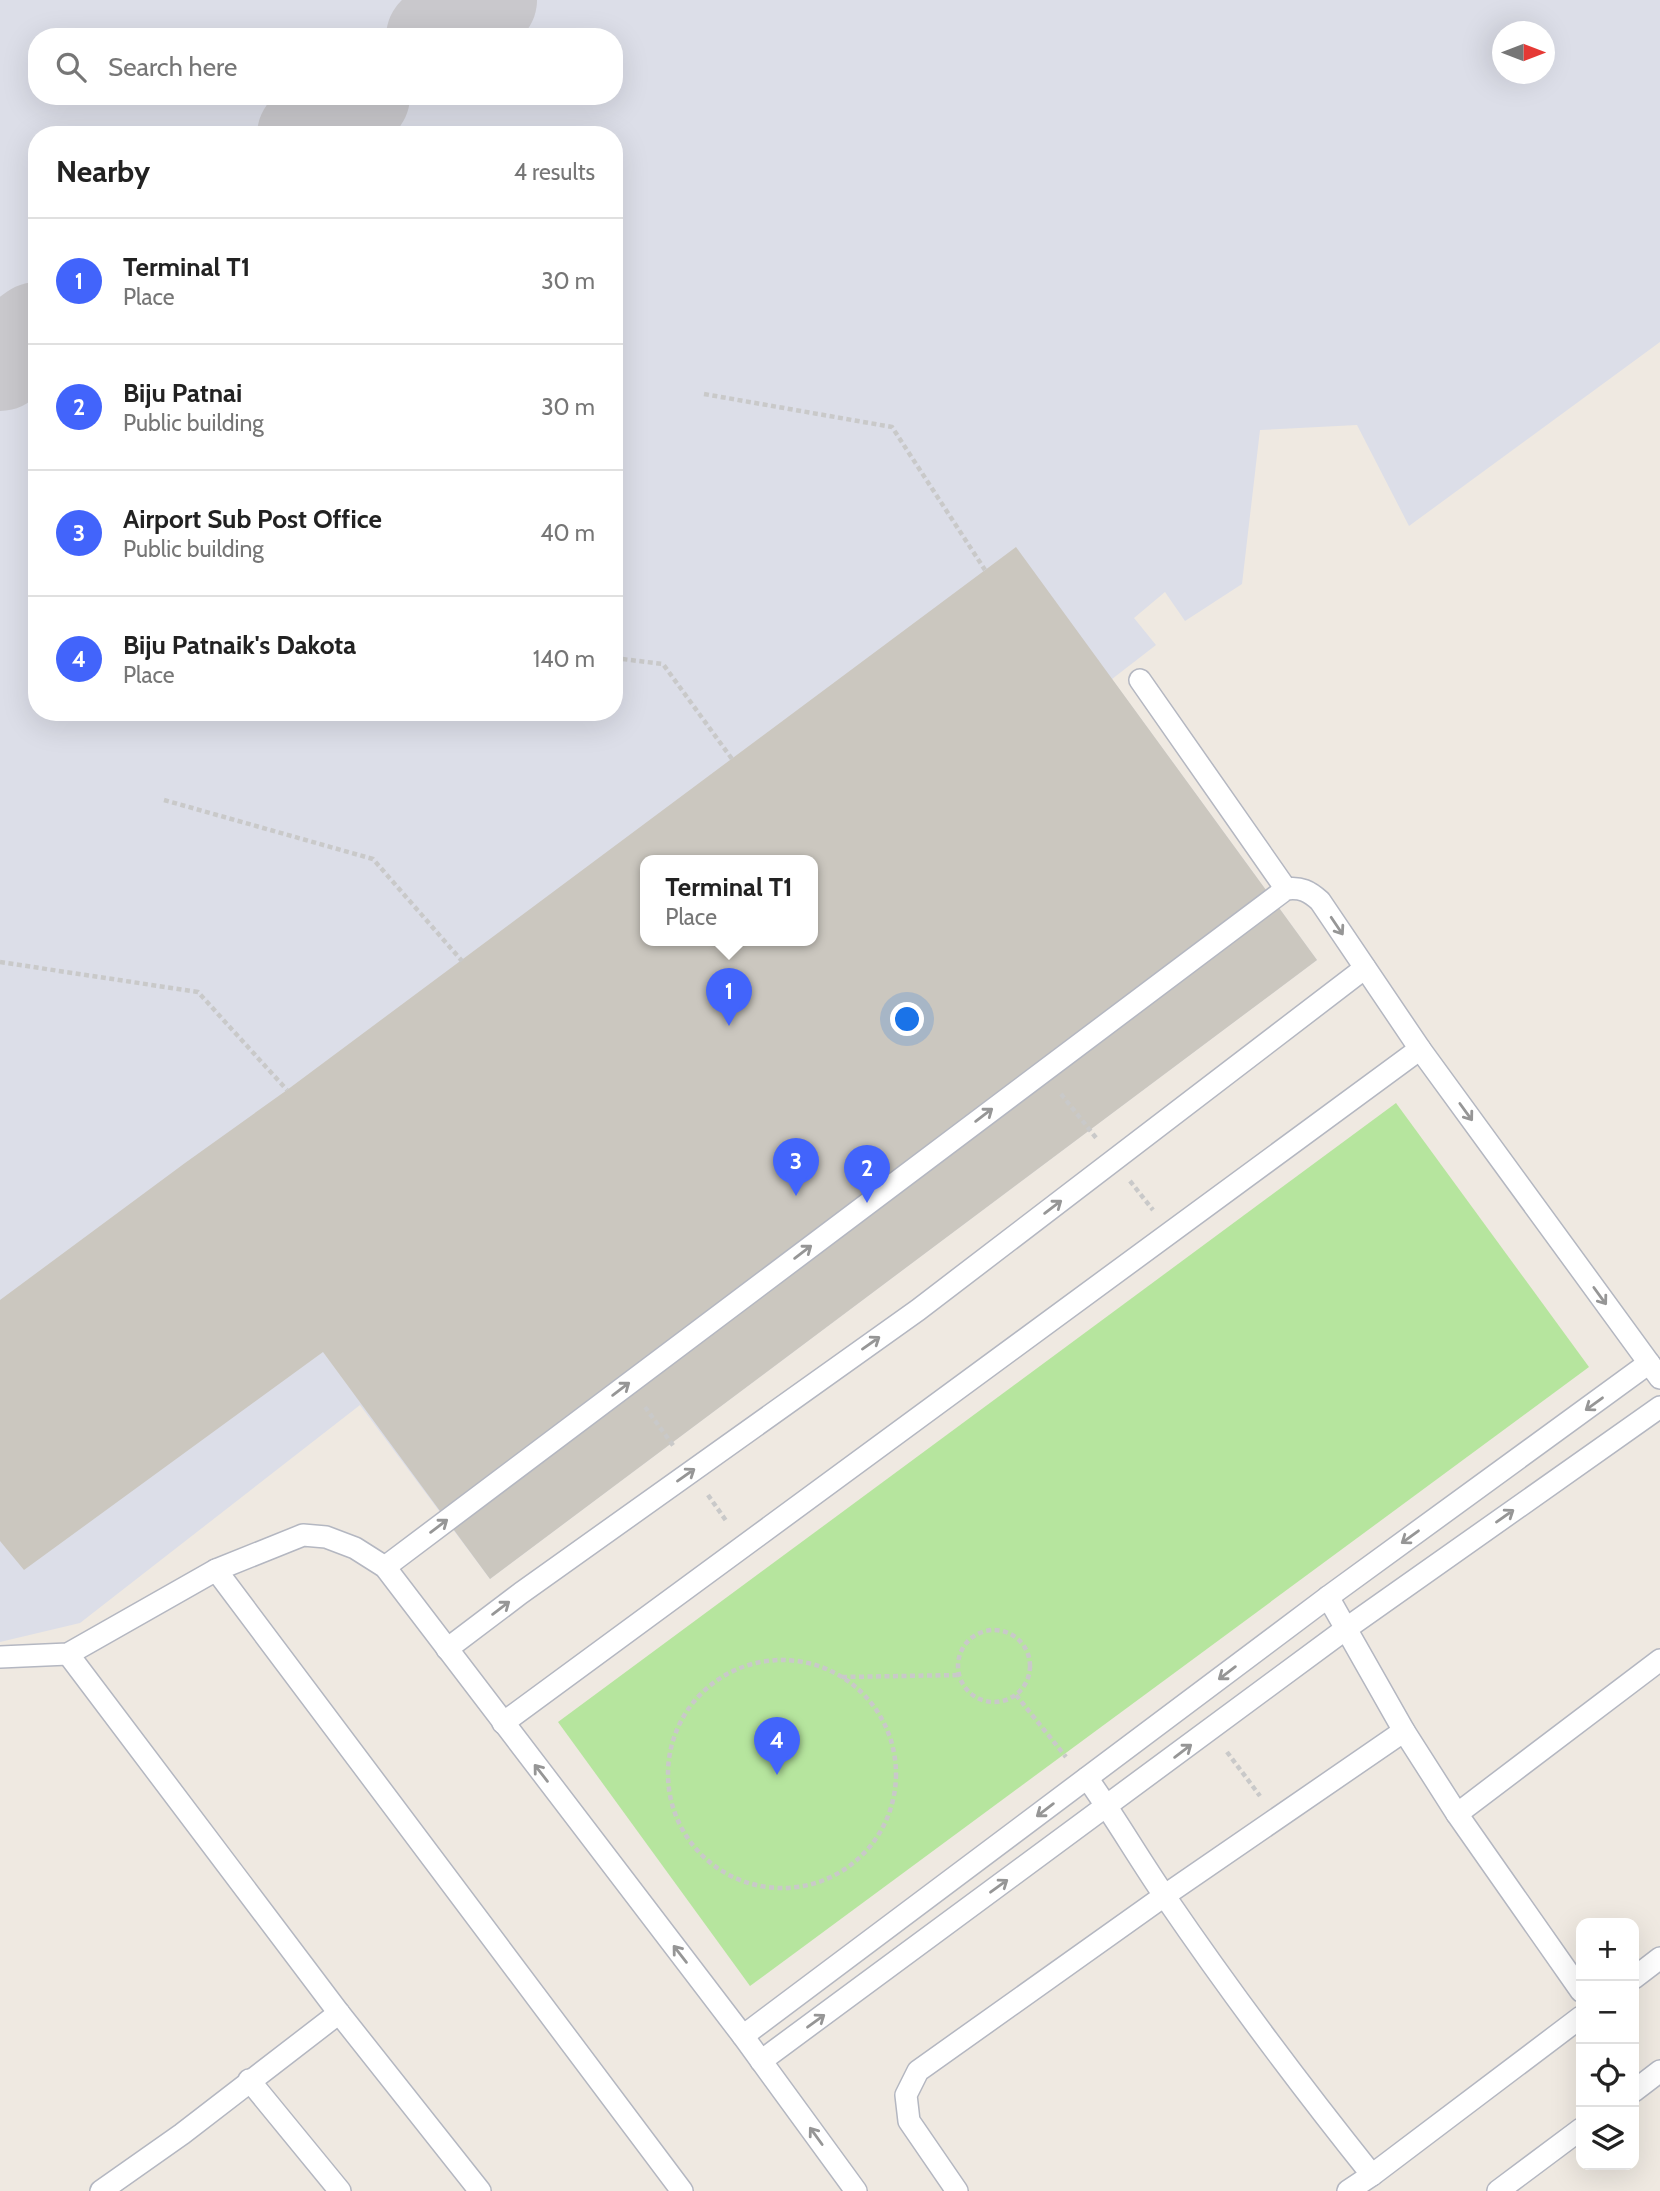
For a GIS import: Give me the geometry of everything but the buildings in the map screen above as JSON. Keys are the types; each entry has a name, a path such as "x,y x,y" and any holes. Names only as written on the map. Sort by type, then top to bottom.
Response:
{"lane":[{"path":"1140,680 1286,889"},
{"path":"385,1567 1286,889 1298,887 1320,901 1420,1049 1655,1371 1328,1597 743,2036"},
{"path":"447,1649 533,1584 918,1310 1365,968"},
{"path":"503,1723 1420,1049"},
{"path":"761,2061 1347,1628 1660,1407"},
{"path":"0,1657 68,1654 216,1570 303,1535 326,1538 355,1548 385,1567 743,2036 856,2191"},
{"path":"216,1570 682,2191"},
{"path":"1328,1597 1404,1731 1457,1814 1576,1984"},
{"path":"68,1654 339,2013 480,2191"},
{"path":"1457,1814 1660,1660"},
{"path":"957,2191 909,2121 906,2095 918,2071 1164,1896 1404,1731"},
{"path":"1087,1778 1164,1896 1294,2077 1372,2175"},
{"path":"1639,1974 1660,1958"},
{"path":"101,2191 182,2134 339,2013"},
{"path":"1348,2191 1576,2021"},
{"path":"1639,2087 1660,2071"},
{"path":"249,2080 341,2191"},
{"path":"1498,2191 1576,2133"}],"path":[{"path":"704,394 892,427 985,570"},
{"path":"623,659 663,664 732,759"},
{"path":"164,800 373,859 462,961"},
{"path":"0,962 198,992 287,1090"},
{"path":"989,1630 1012,1634 1021,1642 1030,1664 1029,1675 1016,1695 994,1702 982,1700 972,1694 960,1675 958,1662 961,1651 968,1641 989,1630"},
{"path":"840,1677 859,1689 883,1718 895,1753 896,1790 885,1825 863,1856 834,1877 798,1889 762,1888 727,1875 698,1852 677,1819 668,1781 672,1743 689,1708 716,1681 751,1664 789,1659 827,1668 840,1677 960,1675"},
{"path":"1016,1695 1063,1754 1087,1778"}],"shaded area":[{"path":"0,0 1660,0 1660,342 1409,526 1357,425 1260,430 1242,584 1185,621 1165,592 1134,618 1156,645 1112,679 1317,960 490,1579 360,1405 80,1623 0,1642"}],"green space":[{"path":"1396,1103 1589,1367 750,1986 558,1722"}],"taxiway":[{"path":"449,28 486,0"},
{"path":"320,126 347,105"},
{"path":"0,360 28,340"}],"place":[{"name":"Terminal T1","path":"729,1026"},
{"name":"Airport Sub Post Office","path":"796,1196"},
{"name":"Biju Patnai","path":"867,1203"},
{"name":"Biju Patnaik's Dakota","path":"777,1775"}]}
